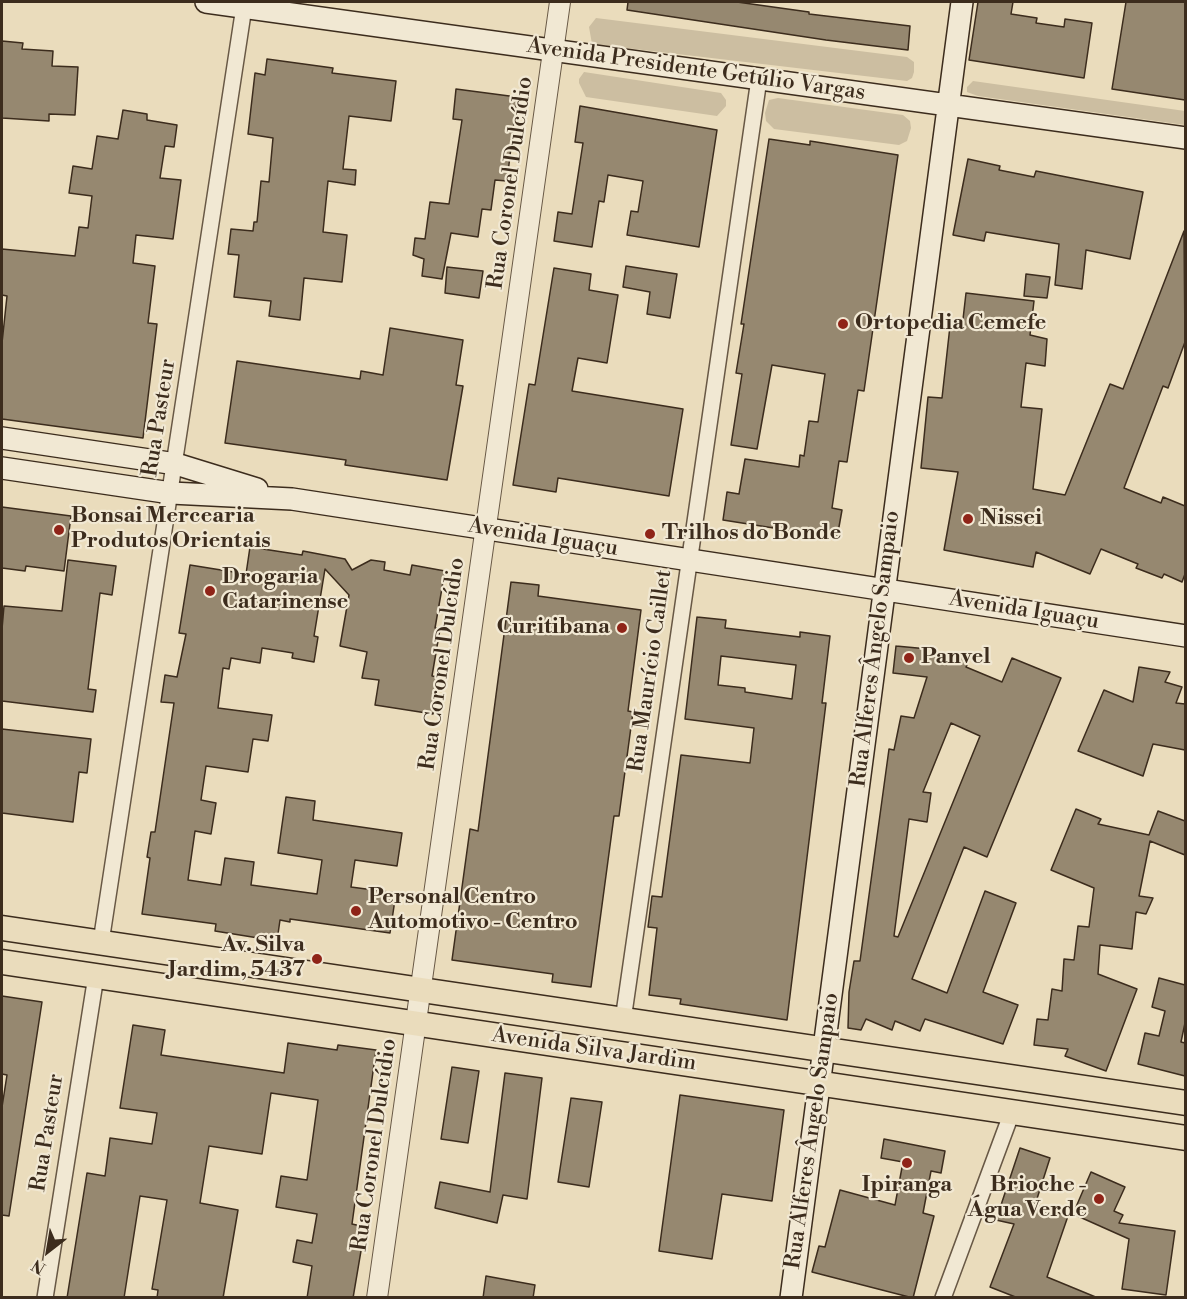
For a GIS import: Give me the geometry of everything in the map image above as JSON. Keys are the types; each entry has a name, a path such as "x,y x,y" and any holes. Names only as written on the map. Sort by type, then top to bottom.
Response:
{"main road":[{"name":"Avenida Presidente Getúlio Vargas","path":"206,2 1185,138"},
{"name":"Rua Alferes Ângelo Sampaio","path":"791,1298 962,2"},
{"name":"Avenida Iguaçu","path":"2,438 176,464 292,499"},
{"name":"Avenida Iguaçu","path":"2,468 171,493 292,499 1185,636"},
{"name":"Avenida Silva Jardim","path":"2,928 1185,1103"},
{"name":"Avenida Silva Jardim","path":"2,962 1183,1137"},
{"path":"540,1042 588,1014"},
{"path":"1162,1100 1183,1137"}],"street":[{"name":"Rua Coronel Dulcídio","path":"377,1298 560,2"},
{"name":"Rua Pasteur","path":"101,942 176,464 244,7"},
{"name":"Rua Maurício Caillet","path":"623,1020 759,79"},
{"name":"Rua Pasteur","path":"45,1298 96,976"},
{"path":"943,1298 1012,1112"}],"shaded area":[{"path":"596,18 907,57 914,62 914,72 912,78 907,81 592,44 589,27"},
{"path":"584,72 721,93 726,100 726,106 717,116 586,97 579,83"},
{"path":"973,81 1185,111 1185,125 978,96 967,92 967,87"},
{"path":"778,98 903,115 910,121 911,128 907,141 899,145 774,129 766,121 765,113 769,100"}],"building":[{"path":"628,2 737,2 809,12 809,14 910,26 908,50 627,10"},
{"path":"978,2 1013,2 1011,14 1037,18 1036,23 1064,27 1065,19 1092,23 1084,78 969,60"},
{"path":"1126,2 1185,2 1185,100 1112,89"},
{"path":"2,41 23,43 22,49 53,51 52,66 78,67 75,115 49,114 49,121 2,118"},
{"path":"267,59 333,68 332,73 396,81 391,121 349,116 343,169 356,170 355,185 328,181 323,232 347,235 342,282 304,278 300,320 269,316 271,301 234,297 239,255 228,254 231,229 253,231 254,222 257,222 261,181 269,182 273,138 248,134 255,73 265,75"},
{"path":"456,89 517,97 507,181 495,180 491,210 482,209 478,237 451,233 442,279 422,276 424,259 413,255 415,238 425,239 430,202 449,204 462,120 453,119"},
{"path":"580,106 717,130 699,247 627,235 631,211 638,212 643,181 608,175 604,202 599,201 592,247 554,241 558,212 572,214 583,143 575,142"},
{"path":"123,110 147,114 147,120 177,125 174,147 165,146 160,178 181,180 173,239 136,235 133,263 155,266 148,323 157,324 143,438 2,419 2,343 7,296 2,295 2,249 75,256 79,227 88,228 92,196 69,193 73,166 92,169 97,136 118,139"},
{"path":"769,139 810,145 810,141 898,155 864,391 858,390 847,462 839,461 832,508 842,510 837,538 723,520 727,492 739,494 745,459 799,467 800,455 804,456 809,421 818,422 825,374 772,365 757,449 731,445 742,374 736,373 744,324 741,324"},
{"path":"968,159 1000,166 999,170 1034,177 1036,171 1143,192 1130,259 1086,250 1082,289 1055,285 1059,244 986,232 984,241 953,235"},
{"path":"1184,231 1185,342 1168,388 1163,386 1124,488 1161,503 1163,497 1185,506 1185,574 1182,582 1164,574 1162,578 1136,568 1138,564 1101,549 1090,574 1036,552 1033,567 944,550 958,472 921,468 928,397 942,398 950,326 962,328 966,293 1034,301 1030,335 1047,339 1045,366 1026,363 1021,407 1042,409 1033,489 1065,495 1110,384 1123,389"},
{"path":"626,266 677,274 670,318 647,314 650,292 623,287"},
{"path":"447,267 483,271 479,298 445,293"},
{"path":"554,268 591,274 589,290 618,295 607,363 578,358 572,391 683,409 669,496 558,478 556,492 513,485 529,384 535,385"},
{"path":"1026,274 1050,277 1047,298 1024,296"},
{"path":"390,328 463,340 456,385 463,386 447,480 345,465 346,460 225,443 237,361 360,379 361,371 383,375"},
{"path":"2,507 71,516 64,571 26,566 25,571 2,568"},
{"path":"250,547 302,555 303,551 345,559 352,570 371,560 385,562 384,570 410,575 412,565 445,571 435,628 440,629 432,676 439,677 433,714 375,705 379,680 362,678 367,652 340,646 349,595 325,569 314,636 318,637 314,662 292,658 293,653 262,648 260,663 231,658 229,669 223,668 218,708 272,715 268,741 253,739 248,772 206,766 201,800 216,803 211,834 195,831 188,880 221,885 225,858 254,862 251,885 317,894 322,860 278,853 286,797 315,801 313,820 402,833 397,866 355,860 351,887 396,893 390,933 290,919 290,922 280,920 277,941 215,931 216,924 142,914 150,858 147,857 151,832 155,832 174,703 161,702 165,675 177,677 186,634 179,633 190,565 246,574"},
{"path":"68,560 116,566 112,595 100,593 88,689 96,690 93,712 2,701 4,606 62,611"},
{"path":"511,582 539,585 538,596 641,610 628,711 633,712 619,816 614,816 591,987 552,982 553,974 452,960 470,829 478,831"},
{"path":"697,617 726,620 725,628 800,637 800,632 830,636 822,703 826,703 787,1020 680,1004 681,999 649,995 657,928 648,927 652,896 662,897 681,755 750,763 754,728 685,719","holes":["721,656 796,665 792,699 745,692 745,688 718,685"]},
{"path":"896,646 928,649 927,654 971,656 966,667 1002,682 1012,658 1061,678 987,857 964,847 912,979 947,993 985,891 1016,903 983,992 1018,1005 1003,1044 925,1019 920,1031 895,1021 892,1030 866,1019 861,1030 848,1028 849,992 854,961 860,961 889,749 894,750 901,716 914,718 927,677 893,673","holes":["951,723 980,736 898,937 894,936 909,819 927,822 931,793 923,792"]},
{"path":"1139,667 1170,672 1165,682 1182,687 1176,703 1185,704 1185,750 1153,744 1143,776 1078,751 1104,690 1133,702"},
{"path":"2,729 91,739 87,773 79,772 73,822 2,813"},
{"path":"1076,809 1101,819 1098,824 1149,835 1158,811 1185,821 1185,855 1150,841 1139,896 1153,898 1146,914 1136,912 1132,949 1100,945 1098,974 1137,989 1106,1071 1065,1056 1068,1049 1034,1045 1037,1019 1048,1020 1052,989 1062,991 1064,959 1074,960 1078,926 1089,927 1094,888 1051,870"},
{"path":"1159,978 1185,985 1185,1023 1181,1042 1185,1043 1185,1076 1138,1064 1145,1033 1159,1036 1165,1011 1152,1007"},
{"path":"2,996 42,1002 9,1216 2,1215 2,1107 7,1075 2,1074"},
{"path":"133,1025 165,1030 161,1055 284,1073 288,1043 337,1050 338,1045 376,1050 352,1224 365,1227 353,1298 307,1298 312,1266 293,1262 297,1240 312,1243 317,1214 276,1207 281,1176 307,1180 318,1100 271,1093 262,1154 209,1146 200,1203 238,1210 223,1298 157,1298 158,1290 152,1289 167,1200 140,1196 124,1298 67,1298 87,1173 105,1176 110,1138 152,1144 157,1113 120,1108"},
{"path":"452,1067 479,1071 468,1143 441,1139"},
{"path":"505,1073 542,1078 527,1199 503,1195 497,1223 435,1208 440,1182 490,1192"},
{"path":"680,1095 784,1110 772,1201 722,1194 712,1259 659,1251"},
{"path":"571,1098 602,1102 589,1187 558,1182"},
{"path":"884,1139 945,1151 941,1173 931,1171 923,1213 934,1216 913,1298 812,1272 819,1246 825,1247 840,1190 895,1205 903,1162 881,1158"},
{"path":"1020,1148 1050,1158 1035,1205 1068,1216 1047,1277 1098,1298 1018,1298 990,1287 1014,1224 996,1220"},
{"path":"1091,1172 1125,1187 1114,1211 1123,1215 1119,1223 1175,1231 1166,1295 1122,1289 1129,1239 1073,1214"},
{"path":"486,1276 535,1285 533,1298 483,1298"}],"place":[{"name":"Ortopedia Cemefe","path":"843,324"},
{"name":"Nissei","path":"968,519"},
{"name":"Bonsai Mercearia Produtos Orientais","path":"59,530"},
{"name":"Trilhos do Bonde","path":"650,534"},
{"name":"Drogaria Catarinense","path":"210,591"},
{"name":"Curitibana","path":"622,628"},
{"name":"Panvel","path":"909,658"},
{"name":"Personal Centro Automotivo - Centro","path":"356,911"},
{"name":"Av. Silva Jardim, 5437","path":"317,959"},
{"name":"Ipiranga","path":"907,1163"},
{"name":"Brioche - Água Verde","path":"1099,1199"}]}
